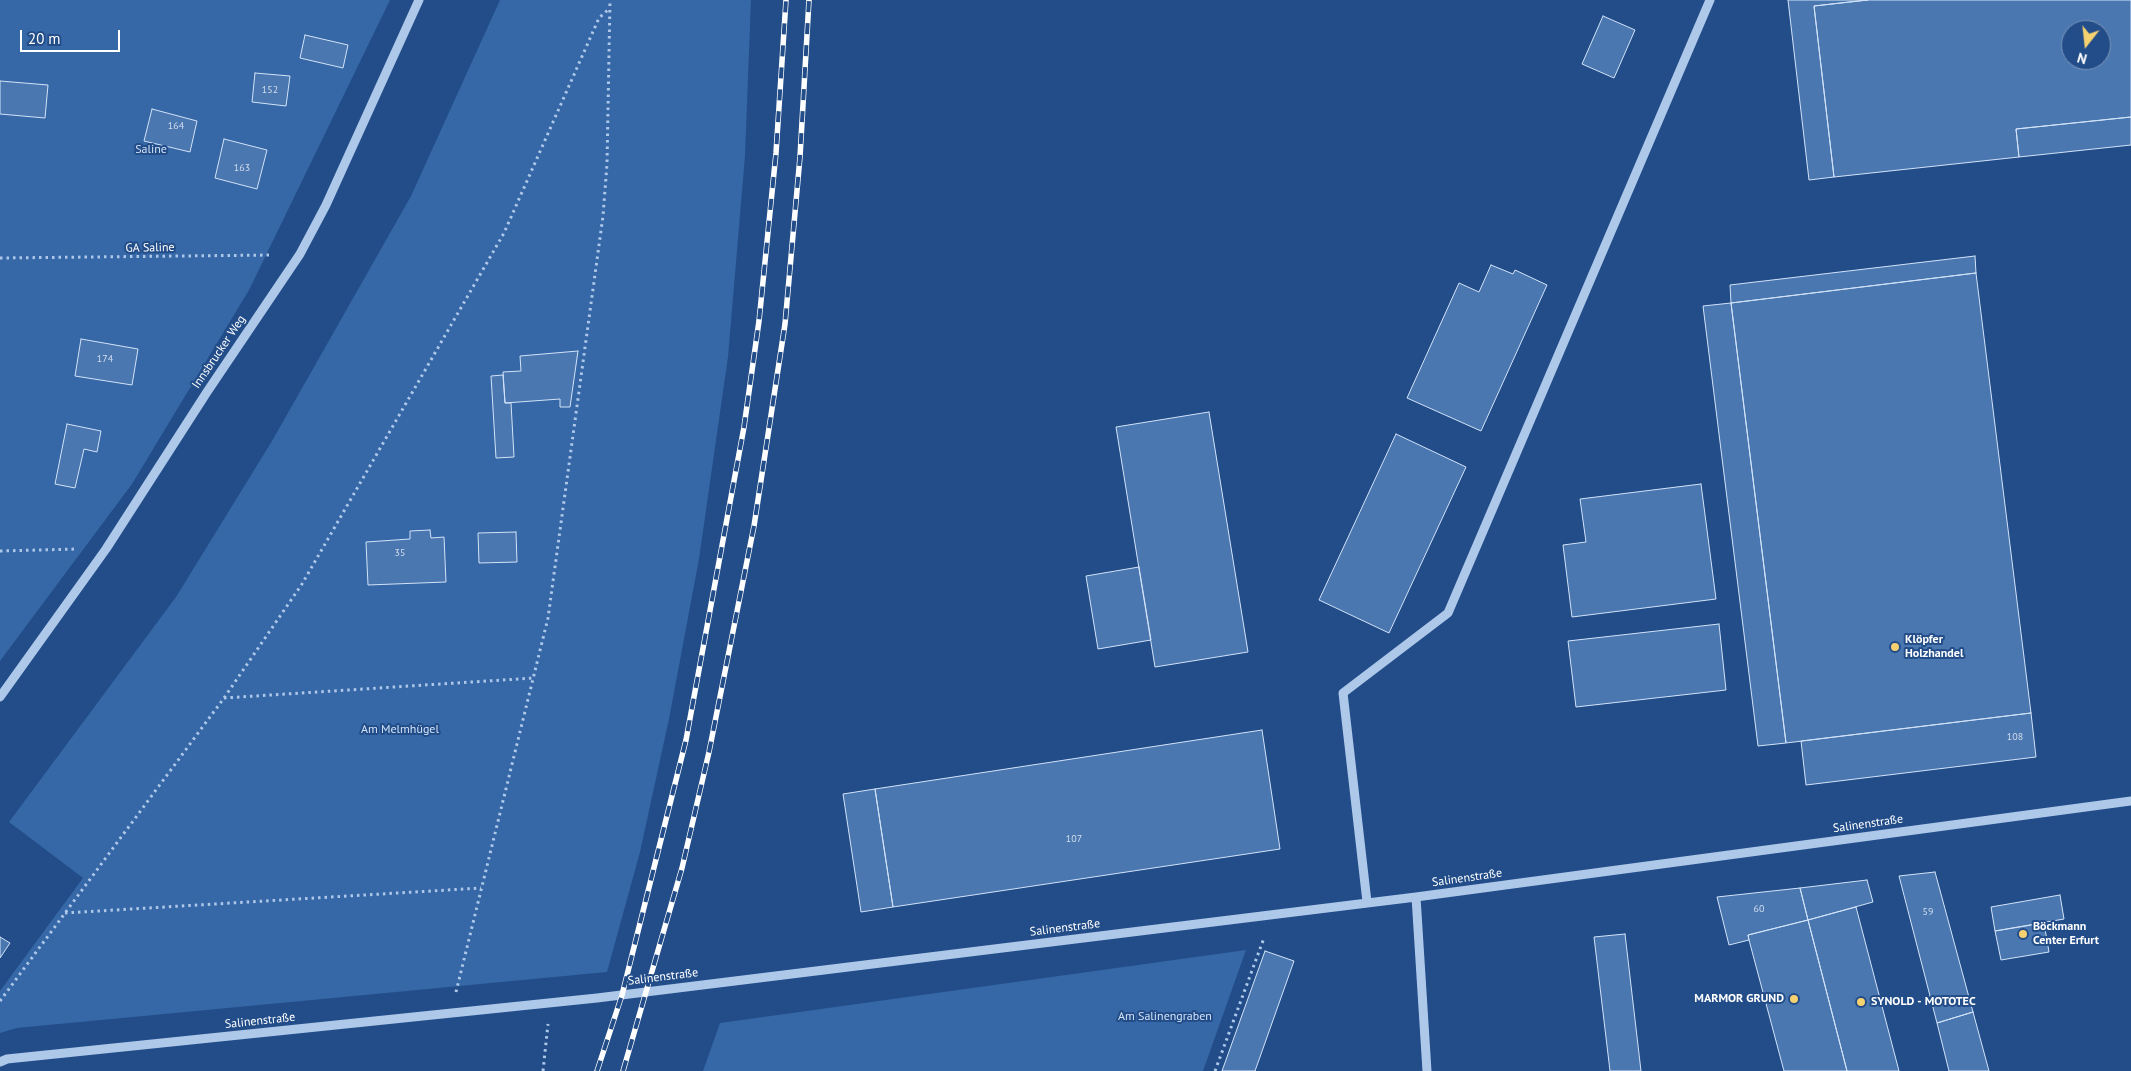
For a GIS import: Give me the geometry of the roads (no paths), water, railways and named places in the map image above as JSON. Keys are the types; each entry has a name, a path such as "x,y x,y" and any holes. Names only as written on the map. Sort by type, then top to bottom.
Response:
{"street":[{"name":"Innsbrucker Weg","path":"0,697 106,549 206,392 300,254 326,205 419,0"},
{"path":"1368,902 1343,693 1448,613 1710,0"},
{"name":"Salinenstraße","path":"0,1062 6,1059 550,1003 1272,916 2131,801"},
{"path":"1416,897 1427,1071"}],"railway":[{"path":"597,1071 622,995 686,740 744,427 759,321 776,153 786,0"},
{"path":"623,1071 682,868 709,752 754,526 785,324 800,157 809,0"}],"place":[{"name":"Klöpfer Holzhandel","path":"1895,647"},
{"name":"Böckmann Center Erfurt","path":"2023,934"},
{"name":"MARMOR GRUND","path":"1794,999"},
{"name":"SYNOLD - MOTOTEC","path":"1861,1002"}],"park label":[{"name":"Saline","path":"151,150"},
{"name":"Am Melmhügel","path":"400,730"},
{"name":"Am Salinengraben","path":"1165,1017"}]}
